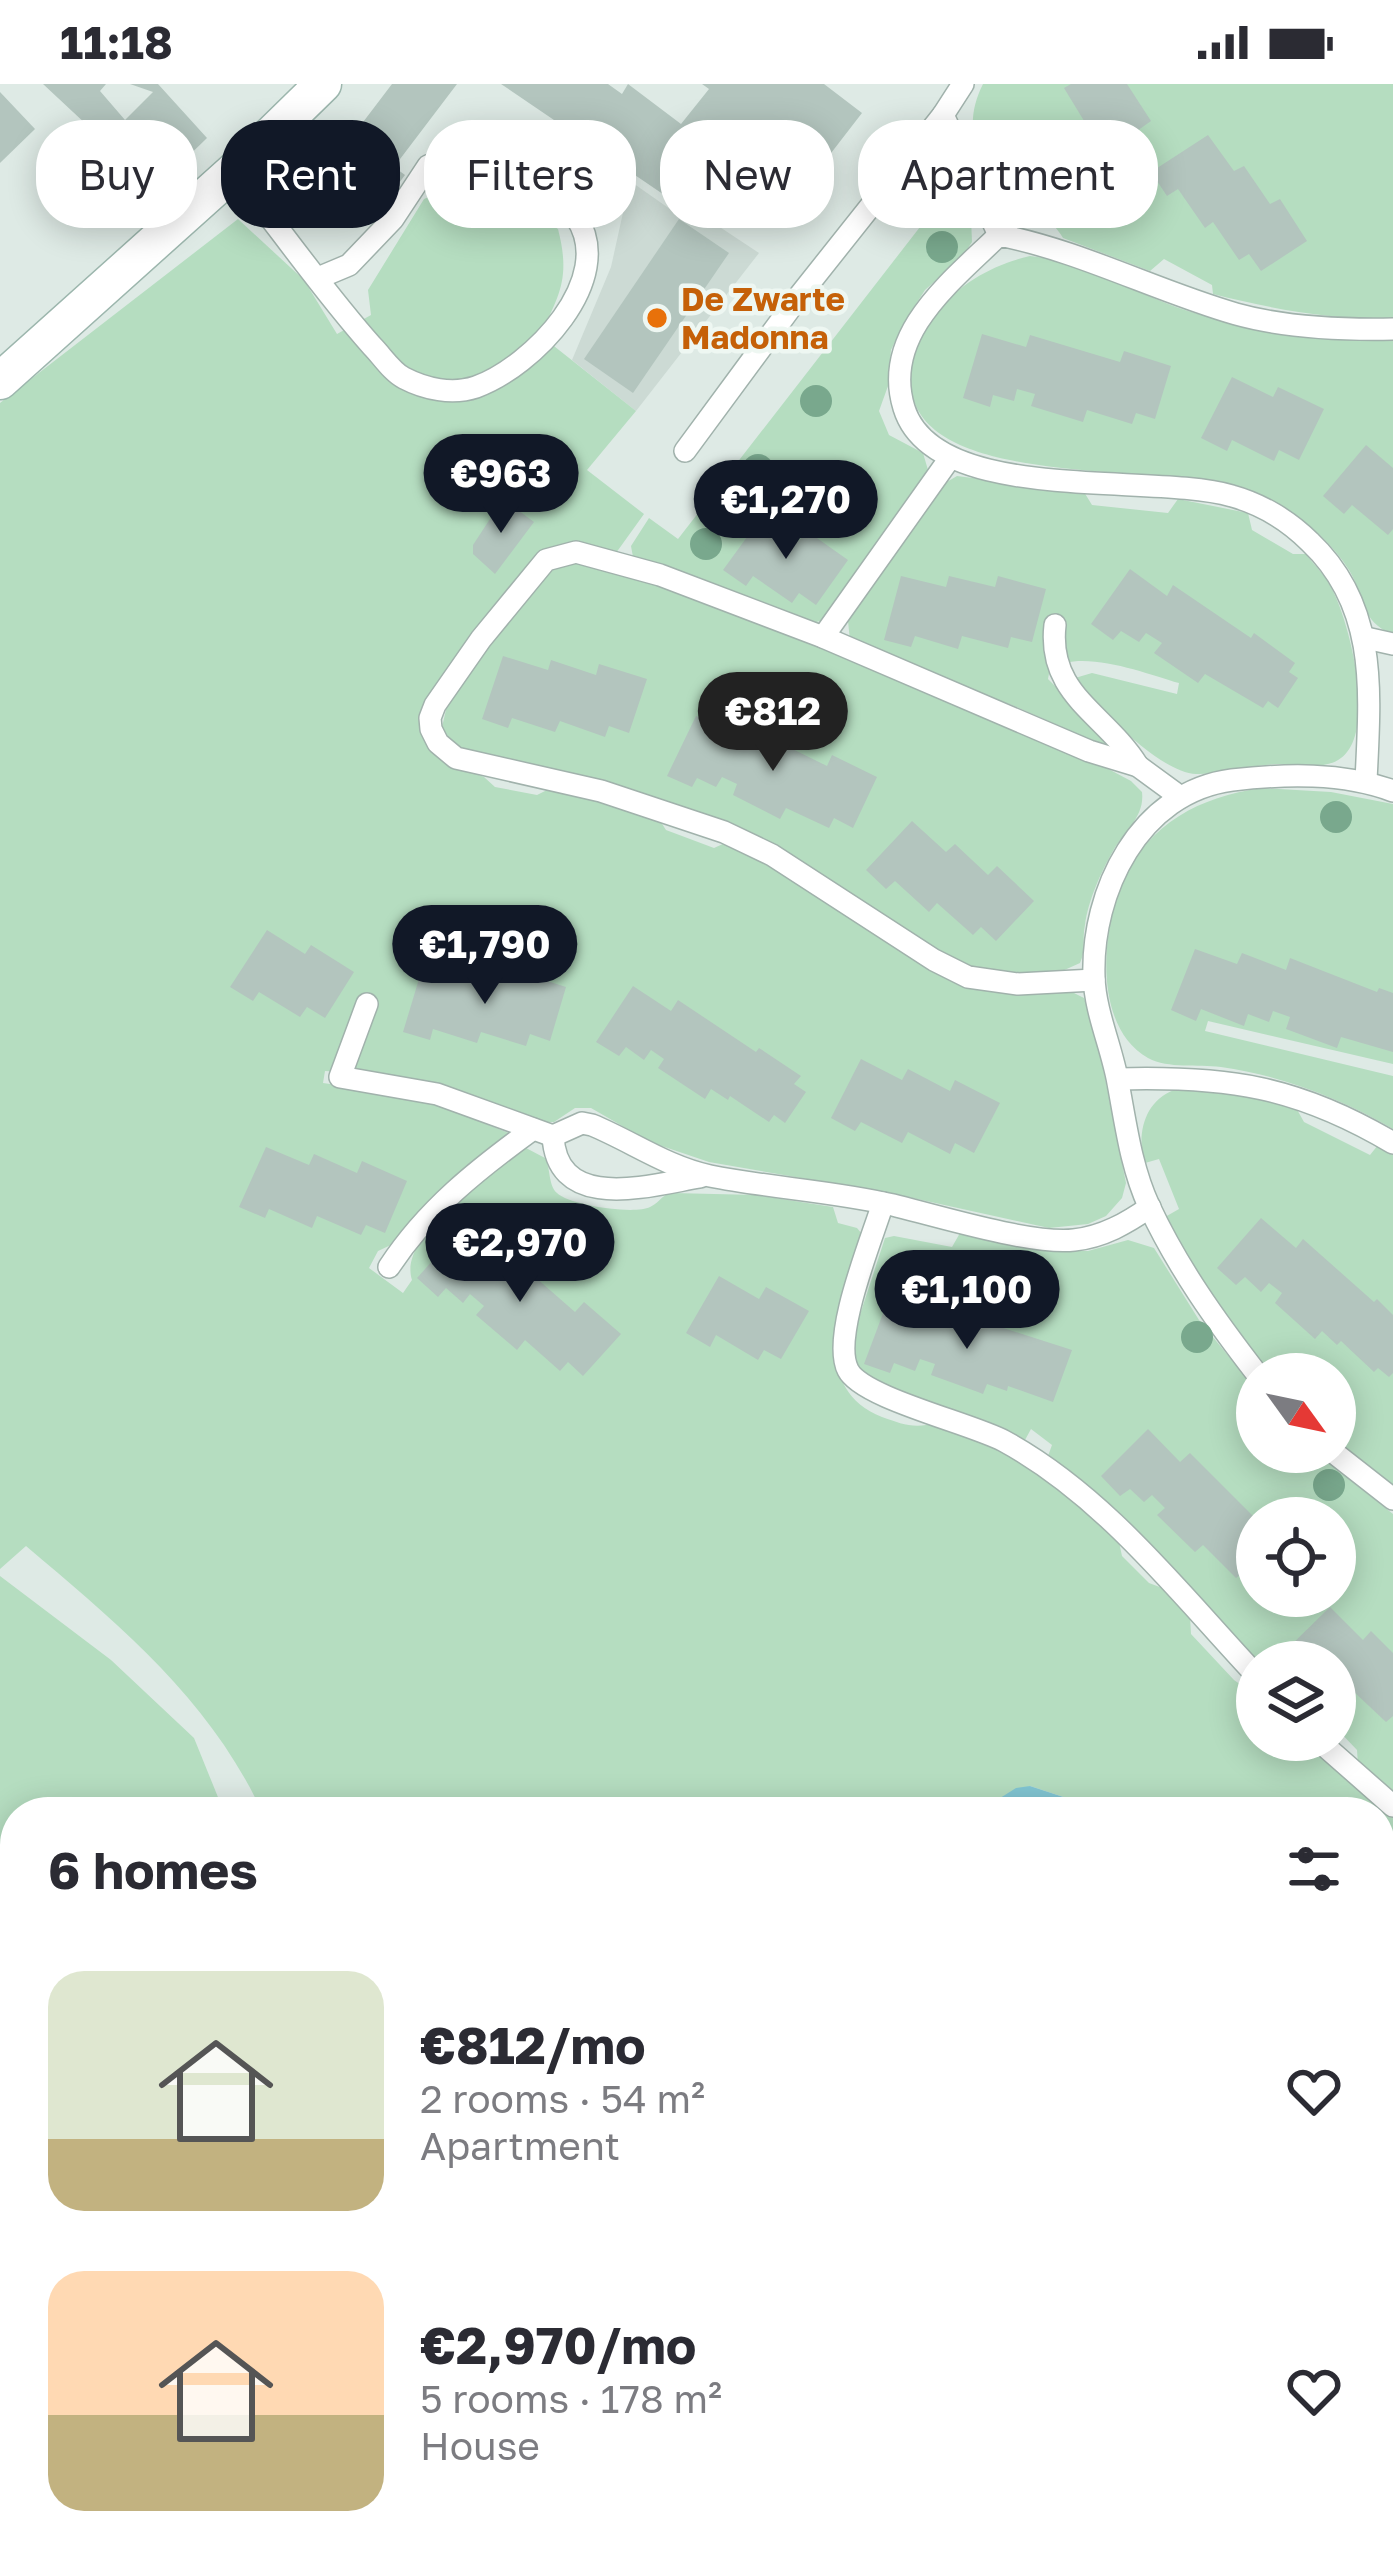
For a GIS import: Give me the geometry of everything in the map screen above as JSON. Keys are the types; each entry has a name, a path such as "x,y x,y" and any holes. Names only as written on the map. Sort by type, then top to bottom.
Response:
{"street":[{"path":"286,120 323,84"},
{"path":"0,381 221,183"}],"lane":[{"path":"686,451 963,84"},
{"path":"943,115 999,235"},
{"path":"279,228 318,278 400,376 436,391 474,388 548,340 577,296 586,259 586,232 576,217 483,153 454,155 428,166 393,219 349,265 318,278"},
{"path":"999,235 1061,250 1241,315 1301,326 1393,329"},
{"path":"999,235 928,306 903,351 900,391 906,414 927,443 950,458 983,468 1063,480 1205,491 1253,503 1284,520 1332,567 1366,638 1366,781"},
{"path":"823,638 950,458"},
{"path":"1094,980 1018,984 968,977 934,961 772,855 724,832 601,791 456,758 438,743 430,718 449,681 546,560 563,554 597,555 660,574 1089,751 1138,766 1179,796"},
{"path":"1055,625 1052,648 1064,685 1123,742 1138,766"},
{"path":"1366,638 1393,644"},
{"path":"1241,1353 1193,1288 1150,1207 1132,1157 1094,980 1098,920 1110,879 1154,818 1179,796 1216,782 1245,778 1366,781 1393,791"},
{"path":"367,1004 340,1077 437,1094 543,1132 564,1171 596,1187 640,1189 708,1176"},
{"path":"1118,1079 1232,1081 1299,1099 1393,1143"},
{"path":"389,1267 435,1209 476,1170 543,1132 582,1123 708,1176 883,1203 1041,1238 1073,1241 1124,1225 1150,1207"},
{"path":"883,1203 843,1340 848,1371 864,1387 884,1397 966,1423 1050,1471 1131,1541 1236,1654"},
{"path":"1356,1470 1393,1499"},
{"path":"1342,1761 1383,1797"}],"shaded area":[{"path":"636,185 660,202 660,228 721,228 759,253 636,411 572,360 611,267 620,228 636,228"}],"green space":[{"path":"983,84 1393,84 1393,319 1302,312 1213,294 1212,285 1164,259 1150,271 1063,238 1056,228 1158,228 1158,120 973,120"},
{"path":"424,199 424,228 556,228 563,259 561,284 540,335 636,411 587,470 644,514 616,553 569,545 540,554 426,709 449,764 484,777 495,787 537,795 549,789 657,816 666,830 714,848 725,843 769,863 929,967 1070,991 1084,998 1096,1033 1126,1183 1122,1198 1106,1216 1088,1224 1049,1228 899,1195 709,1162 650,1142 591,1108 575,1108 554,1122 541,1122 370,1074 325,1071 323,1083 415,1096 511,1134 393,1244 378,1251 369,1268 403,1293 412,1280 417,1246 429,1229 480,1180 526,1148 545,1158 557,1193 587,1205 642,1209 673,1193 755,1195 833,1207 838,1223 862,1234 837,1336 843,1383 858,1403 896,1422 915,1426 936,1422 1011,1453 1100,1521 1119,1542 1122,1556 1149,1583 1165,1589 1190,1616 1191,1634 1236,1681 1236,1761 1330,1761 1371,1797 1063,1797 1030,1786 1008,1797 254,1797 189,1699 94,1605 26,1546 0,1569 0,403 226,228 248,228 304,280 337,334 371,315 368,290"},
{"path":"919,228 971,228 972,242 962,257 925,290 905,321 891,350 888,386 879,411 889,435 923,453 928,470 823,620 810,624 633,557 631,546 649,518 678,539"},
{"path":"1030,256 1073,265 1222,320 1393,338 1393,635 1374,622 1349,570 1321,536 1259,494 1175,477 1006,459 959,445 926,421 911,377 926,328 968,283"},
{"path":"957,476 1084,492 1092,505 1168,513 1178,499 1248,513 1252,530 1293,554 1306,554 1333,591 1357,677 1359,702 1352,744 1341,758 1327,764 1278,764 1196,774 1181,771 1147,751 1075,678 1092,673 1177,694 1179,683 1097,662 1050,668 1048,679 1109,740 1112,749 850,641 848,621 858,603 940,486"},
{"path":"573,559 715,603 1082,755 1131,781 1142,792 1140,809 1096,887 1080,963 1060,972 997,974 957,963 808,866 723,822 625,788 481,757 453,745 442,727 449,697 548,570"},
{"path":"1261,788 1331,792 1393,804 1393,1064 1208,1021 1205,1031 1393,1076 1393,1129 1288,1082 1148,1058 1130,1044 1118,1024 1110,1002 1107,951 1116,902 1134,861 1179,816 1217,798"},
{"path":"1212,1087 1295,1106 1304,1122 1370,1155 1378,1145 1393,1155 1393,1486 1356,1457 1356,1353 1255,1353 1215,1301 1165,1217 1179,1209 1159,1159 1145,1163 1142,1131 1156,1102 1174,1090"},
{"path":"960,1233 1049,1251 1088,1251 1128,1240 1154,1248 1199,1320 1236,1365 1236,1473 1341,1473 1393,1514 1393,1796 1358,1765 1356,1641 1237,1641 1108,1505 1048,1456 1052,1445 1031,1429 1025,1440 878,1386 858,1369 853,1336 885,1238 952,1247"},
{"path":"0,1576 111,1660 194,1738 218,1797 0,1797"}],"water":[{"path":"1030,1786 1063,1797 1002,1797"}],"building":[{"path":"43,84 106,84 100,91 125,120 82,120"},
{"path":"130,84 158,84 191,120 125,120 153,92"},
{"path":"392,84 457,84 430,120 424,120 424,127 400,159 400,120 365,120"},
{"path":"501,84 608,84 622,94 628,84 676,120 660,120 660,192 636,176 636,120 554,120"},
{"path":"702,84 824,84 862,113 834,149 834,120 684,120 709,89"},
{"path":"1127,84 1150,120 1084,120 1064,88"},
{"path":"0,92 35,129 0,163"},
{"path":"197,127 207,138 197,148"},
{"path":"1208,135 1234,171 1244,166 1270,204 1280,199 1307,241 1261,271 1249,254 1239,260 1213,222 1205,228 1178,189 1167,196 1158,182 1158,167"},
{"path":"673,228 692,228 729,253 633,393 584,359"},
{"path":"982,334 1026,347 1030,335 1120,362 1124,351 1171,366 1155,419 1136,413 1132,424 1087,410 1083,422 1031,406 1035,394 1017,389 1014,401 993,395 990,407 963,398"},
{"path":"1232,377 1273,397 1278,387 1324,409 1299,460 1279,450 1274,461 1232,440 1227,451 1201,438"},
{"path":"1366,445 1393,468 1393,529 1388,535 1352,505 1344,514 1323,496"},
{"path":"503,499 534,522 495,574 473,554 473,545"},
{"path":"763,515 799,541 807,531 848,560 816,605 799,593 792,603 753,576 746,586 723,570"},
{"path":"1130,569 1167,596 1173,585 1295,663 1289,672 1298,678 1278,708 1268,701 1263,708 1205,674 1198,683 1154,653 1162,643 1146,633 1139,642 1121,631 1113,640 1091,624"},
{"path":"901,576 946,587 949,576 995,587 998,576 1046,589 1032,642 1011,637 1008,648 962,636 958,649 915,636 911,647 884,640"},
{"path":"503,656 548,670 551,660 596,675 599,664 647,679 629,733 609,726 605,737 560,721 555,732 512,718 508,728 482,719"},
{"path":"696,716 738,736 744,725 827,766 832,755 877,777 853,828 834,818 829,828 786,808 780,819 733,795 737,784 722,777 716,787 697,778 692,787 667,776"},
{"path":"912,821 946,852 955,844 988,875 997,866 1034,901 996,941 981,927 973,935 937,903 929,912 895,881 886,889 866,870"},
{"path":"267,930 305,954 311,945 354,972 325,1018 307,1007 300,1017 259,992 253,1001 230,987"},
{"path":"1195,949 1237,964 1242,953 1286,970 1290,958 1377,992 1379,988 1393,993 1393,1052 1341,1037 1337,1048 1286,1029 1290,1017 1273,1011 1269,1022 1248,1014 1244,1026 1201,1009 1196,1021 1171,1010"},
{"path":"422,969 467,982 471,970 515,983 519,972 566,987 550,1041 530,1034 526,1046 481,1032 477,1043 433,1029 430,1040 403,1032"},
{"path":"633,986 671,1011 678,1000 801,1076 794,1084 806,1092 785,1123 774,1115 769,1122 711,1089 705,1099 658,1068 664,1059 651,1050 644,1060 626,1047 619,1056 596,1042"},
{"path":"861,1059 902,1080 908,1069 950,1091 955,1080 1000,1103 974,1153 955,1143 950,1154 908,1132 902,1143 861,1122 855,1131 831,1118"},
{"path":"266,1147 309,1165 314,1154 357,1173 362,1161 407,1181 385,1233 366,1225 361,1235 317,1216 312,1228 269,1209 265,1218 239,1207"},
{"path":"1261,1218 1296,1248 1303,1239 1393,1315 1393,1373 1389,1377 1378,1368 1374,1372 1341,1341 1337,1345 1322,1331 1315,1339 1275,1303 1282,1293 1269,1283 1261,1292 1245,1277 1236,1285 1217,1268"},
{"path":"461,1229 495,1259 503,1249 575,1312 584,1302 621,1334 583,1376 568,1362 560,1371 525,1340 517,1350 476,1315 484,1306 470,1294 463,1303 446,1288 438,1297 417,1278"},
{"path":"719,1276 759,1299 766,1287 809,1311 781,1359 764,1350 758,1360 716,1335 710,1347 686,1333"},
{"path":"888,1300 931,1316 935,1306 1072,1350 1053,1402 1008,1386 1007,1391 987,1384 983,1394 931,1375 935,1364 920,1359 915,1371 894,1363 890,1373 864,1364"},
{"path":"1148,1429 1180,1462 1190,1453 1236,1499 1236,1578 1203,1545 1195,1552 1157,1515 1165,1508 1152,1495 1144,1502 1130,1489 1120,1496 1101,1476"},
{"path":"1320,1617 1340,1617 1363,1640 1371,1631 1393,1653 1393,1716 1386,1722 1356,1694 1356,1641 1295,1641"}],"place":[{"name":"De Zwarte Madonna","path":"657,318"}]}
